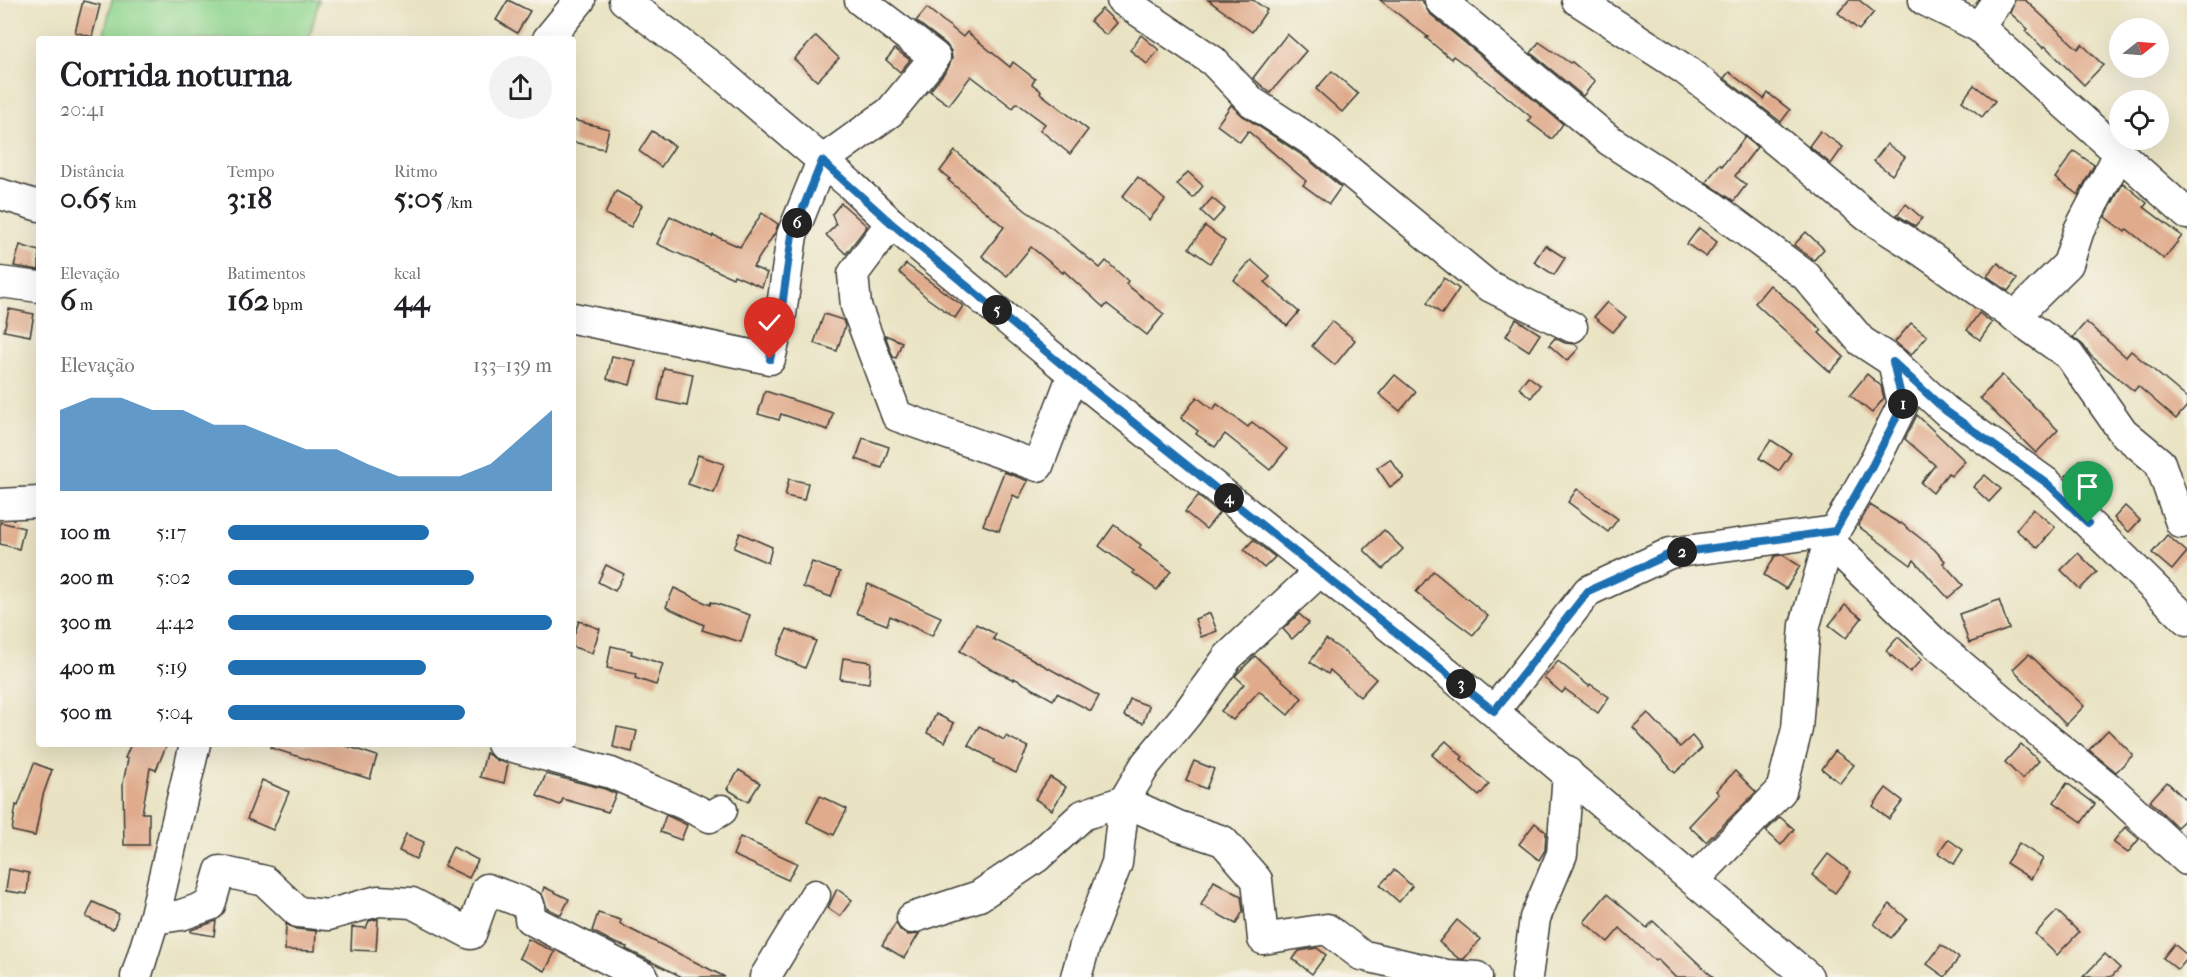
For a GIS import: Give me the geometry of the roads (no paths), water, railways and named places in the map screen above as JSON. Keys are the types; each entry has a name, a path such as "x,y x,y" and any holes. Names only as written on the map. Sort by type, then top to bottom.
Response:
{"street":[{"path":"550,36 580,0"},
{"path":"624,0 722,74 891,223 1073,374 1568,772 1808,977"},
{"path":"576,319 770,359 781,314 792,235 822,161 890,111 935,57 860,0"},
{"path":"1122,0 1213,61 1252,102 1315,144 1487,285 1572,327"},
{"path":"1440,0 1609,140 1712,206 1806,276 1861,341 1893,362 1946,411 2048,484 2187,620"},
{"path":"1577,0 1684,69 1867,216 1915,246 2069,355 2123,432 2160,463 2181,523"},
{"path":"1924,0 1979,27 2187,214"},
{"path":"1979,27 1998,0"},
{"path":"2014,316 2068,264 2079,230 2119,154"},
{"path":"0,194 36,205"},
{"path":"891,223 853,274 856,306 897,416 1038,466 1073,374"},
{"path":"0,282 36,287"},
{"path":"1694,880 1781,791 1797,729 1805,625 1832,536 1872,466 1903,404 1893,362"},
{"path":"0,504 36,502"},
{"path":"1494,711 1588,591 1670,554 1832,536"},
{"path":"1832,536 1936,645 2114,792 2187,860"},
{"path":"1076,977 1085,945 1117,863 1124,801 1146,764 1187,714 1228,657 1320,571"},
{"path":"136,977 154,919 194,747"},
{"path":"513,747 611,773 686,805 710,818 722,810"},
{"path":"1527,977 1535,918 1562,854 1568,772"},
{"path":"912,918 980,896 1037,857 1083,815 1124,801 1178,826 1223,841 1257,880 1263,939 1327,929 1361,955 1447,975 1477,977"},
{"path":"154,919 181,915 210,905 220,871 266,881 298,912 328,915 378,901 412,903 471,933 487,889 529,905 530,919 643,977"},
{"path":"765,977 815,894"}]}
